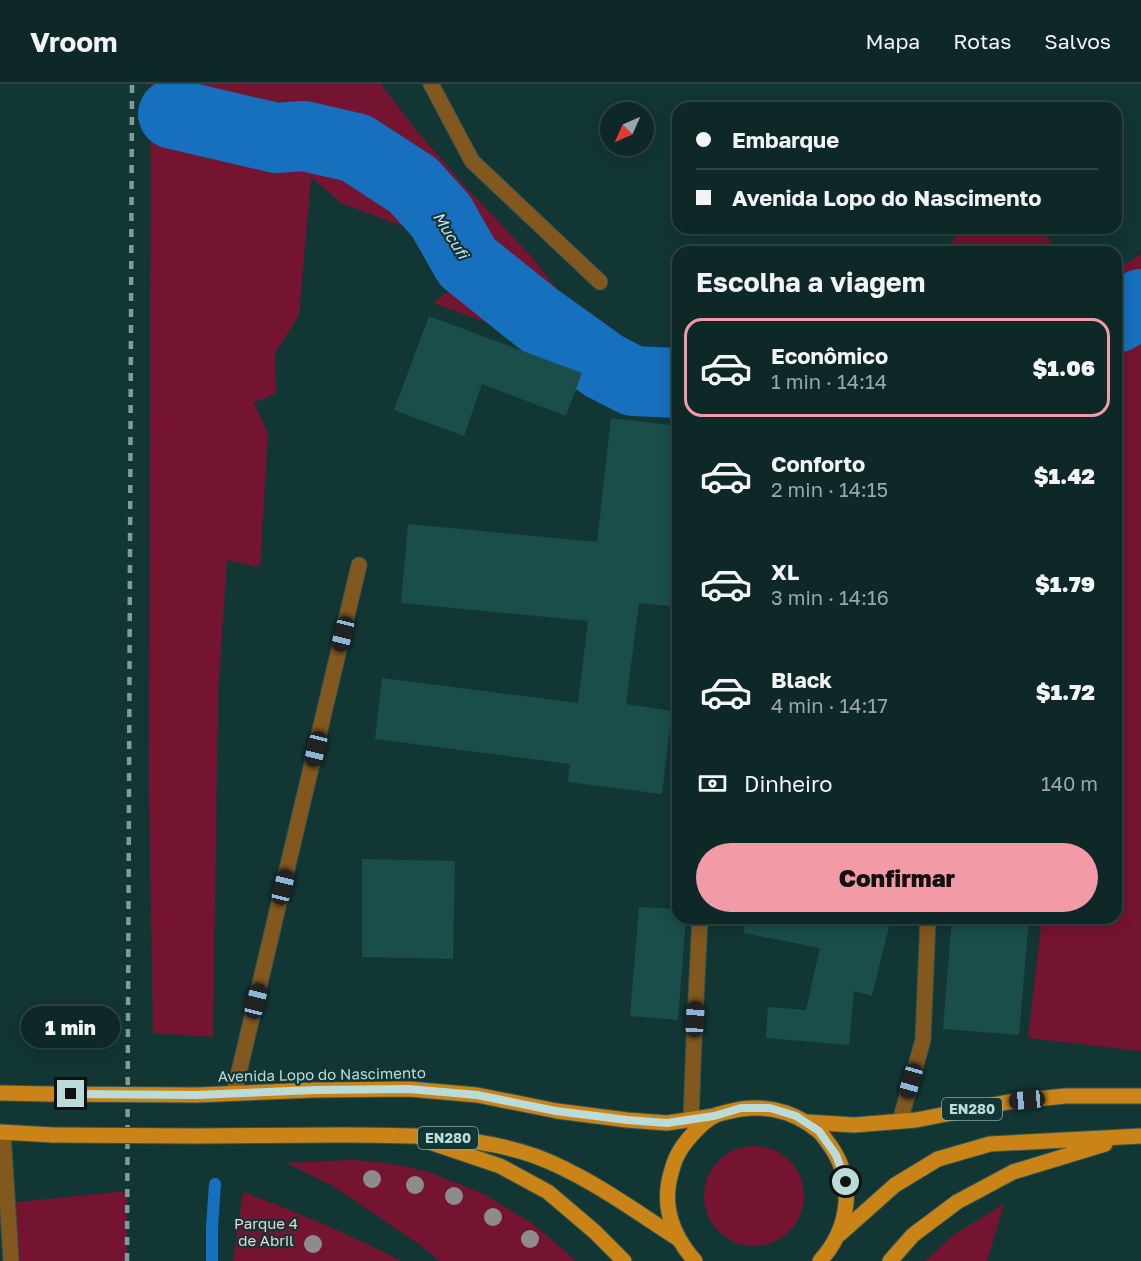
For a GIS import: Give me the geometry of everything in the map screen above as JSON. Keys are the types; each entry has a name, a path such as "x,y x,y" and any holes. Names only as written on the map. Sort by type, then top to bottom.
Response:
{"main road":[{"name":"Avenida Lopo do Nascimento","path":"0,1093 197,1095 409,1089 477,1095 556,1111 627,1120 667,1123 714,1116 741,1108 770,1108 796,1116 804,1121"},
{"name":"EN280","path":"804,1121 854,1125 916,1120 1008,1101 1065,1096 1141,1096"},
{"path":"695,1261 677,1238 668,1211 668,1183 676,1156 692,1134 714,1116"},
{"path":"804,1121 819,1131 836,1155 846,1182 846,1210 838,1236"},
{"name":"EN280","path":"2,1132 195,1136 407,1135 489,1144 535,1156 568,1171 677,1238"},
{"path":"407,1135 500,1166 548,1192 595,1232 624,1261"},
{"path":"820,1261 838,1236 895,1185 938,1158 990,1144 1134,1136"},
{"path":"890,1261 913,1235 957,1202 1013,1172 1134,1136"}],"street":[{"path":"430,84 472,160 600,282"},
{"path":"234,1093 359,565"},
{"path":"691,1120 700,924"},
{"path":"900,1121 923,1040 928,924"},
{"path":"2,1132 11,1261"}],"green space":[{"path":"151,84 381,84 415,129 531,256 579,317 625,351 672,367 672,410 609,399 604,366 433,303 470,275 434,238 341,203 311,177 299,315 275,353 276,393 254,403 268,433 260,567 227,560 218,694 213,1037 153,1033 149,787"},
{"path":"959,234 1044,234 1054,246 947,246"},
{"path":"1141,254 1141,1051 1028,1038 1041,924 1122,924 1122,266"},
{"path":"754,1146 782,1154 796,1168 804,1196 796,1224 782,1238 754,1246 726,1238 712,1224 704,1196 712,1168 726,1154"},
{"path":"353,1160 387,1163 429,1172 486,1195 536,1226 576,1261 440,1261 333,1186 286,1163"},
{"path":"127,1191 127,1261 11,1261 7,1203"},
{"name":"Parque 4 de Abril","path":"243,1192 362,1241 401,1261 233,1261"},
{"path":"1004,1204 987,1261 925,1261 955,1234"}],"building":[{"path":"429,316 582,373 566,416 482,384 464,436 394,410"},
{"path":"611,418 672,425 672,606 639,603 626,704 672,711 662,794 568,782 570,764 375,739 382,678 578,703 588,621 401,603 408,524 597,542"},
{"path":"362,859 455,861 453,959 362,957"},
{"path":"639,907 672,909 672,924 686,924 678,1020 630,1016"},
{"path":"745,924 890,924 872,996 854,991 849,1045 766,1038 768,1007 806,1010 820,948 744,933"},
{"path":"952,924 1028,924 1019,1035 943,1029"}],"waterway":[{"name":"Mucufi","path":"173,114 276,138 304,136 356,148 413,185 441,216 467,262 537,318 604,366 633,381 672,383"},
{"name":"Mucufi","path":"1122,315 1141,304"},
{"path":"212,1261 215,1184"}],"railway":[{"path":"127,1261 132,84"}],"route":[{"path":"71,1094 197,1095 409,1089 477,1095 556,1111 667,1123 714,1116 741,1108 770,1108 796,1116 819,1131 836,1155 846,1182"}]}
